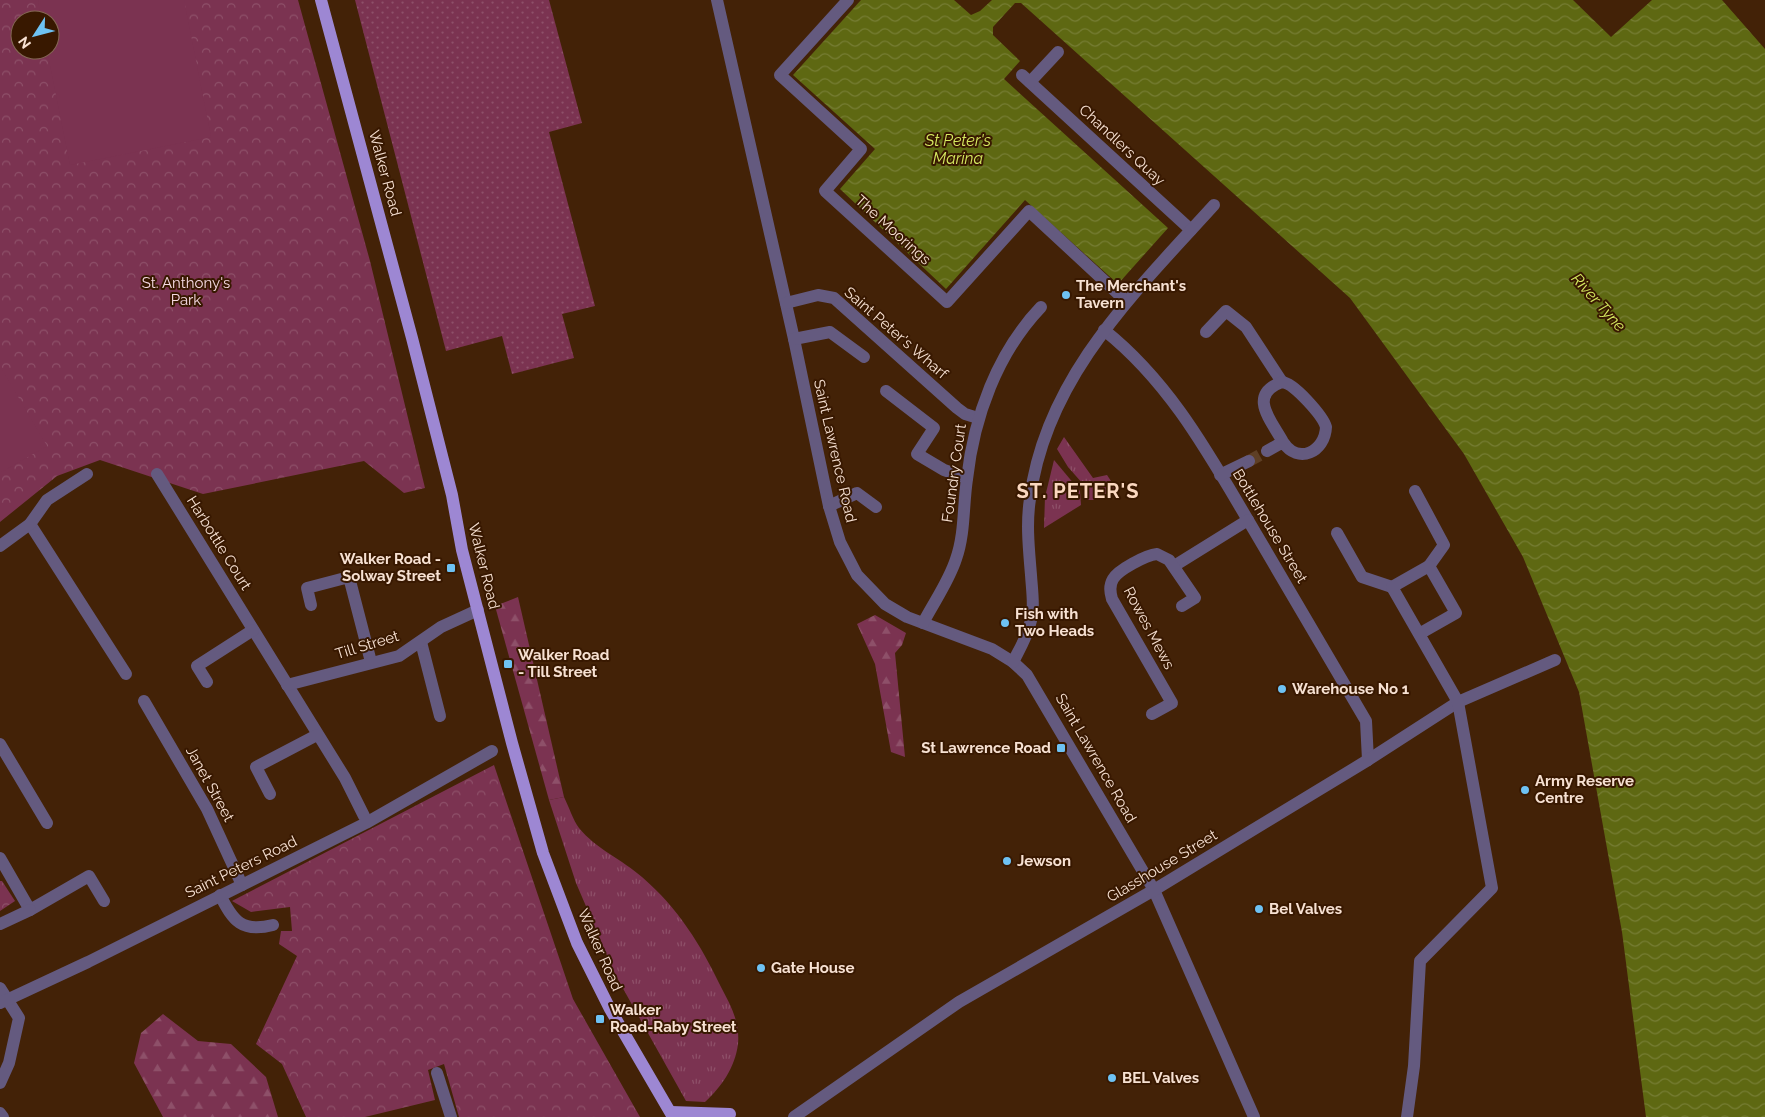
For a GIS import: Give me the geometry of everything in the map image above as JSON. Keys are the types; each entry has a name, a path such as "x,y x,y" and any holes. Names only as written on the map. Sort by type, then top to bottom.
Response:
{"main road":[{"name":"Walker Road","path":"321,0 412,338 452,496 462,550 512,743 543,853 577,943 610,1009 672,1115"},
{"path":"672,1115 730,1114"}],"street":[{"name":"Saint Lawrence Road","path":"717,0 794,339 829,506 847,559 865,585 896,612 992,649 1013,662 1027,675 1038,690 1154,890 1254,1117"},
{"name":"The Moorings","path":"848,0 780,75 861,149 825,191 947,302 1029,211 1126,302"},
{"name":"Chandlers Quay","path":"1058,52 1026,79 1191,230"},
{"path":"1013,662 1026,635 1032,614 1028,520 1037,460 1060,399 1104,330 1126,302 1214,205"},
{"name":"Saint Peter's Wharf","path":"786,303 818,295 834,298 957,408 965,414 978,418"},
{"name":"Foundry Court","path":"923,623 956,560 961,536 967,478 978,418 1007,354 1041,306"},
{"path":"1206,332 1226,311 1246,327 1282,382 1292,386 1318,413 1326,427 1323,439 1307,454 1297,455 1292,453 1283,442 1263,402 1268,389 1282,382"},
{"name":"Bottlehouse Street","path":"1104,330 1121,344 1162,385 1248,520 1366,721 1368,760"},
{"path":"794,339 830,332 864,357"},
{"path":"886,391 934,428 917,454 944,470 967,478"},
{"path":"1267,451 1283,442"},
{"path":"1220,475 1248,461"},
{"path":"0,546 30,524 47,500 87,474"},
{"name":"Harbottle Court","path":"157,474 346,778 364,816"},
{"path":"1392,587 1429,566 1444,545 1415,491"},
{"path":"829,506 857,493 876,507"},
{"path":"1174,566 1248,520"},
{"path":"30,524 126,674"},
{"path":"1337,533 1362,577 1392,587 1458,702 1492,888 1420,961 1414,1066 1407,1117"},
{"name":"Rowes Mews","path":"1172,702 1112,599 1110,592 1113,579 1117,574 1151,555 1164,556 1174,566 1195,598 1182,606"},
{"path":"1419,634 1456,613 1429,566"},
{"path":"311,606 307,588 349,577 371,662"},
{"name":"Till Street","path":"287,685 399,656 441,627 478,610"},
{"path":"207,682 197,666 253,630"},
{"path":"421,642 440,716"},
{"name":"Glasshouse Street","path":"794,1117 959,1002 1154,890 1368,760 1458,702 1555,660"},
{"path":"1152,714 1183,695"},
{"name":"Janet Street","path":"144,701 207,809 242,884"},
{"path":"270,794 256,767 318,735"},
{"path":"1,749 47,823"},
{"name":"Saint Peters Road","path":"4,1001 366,823 492,750"},
{"path":"0,858 30,910"},
{"path":"0,924 30,910 89,876 104,901"},
{"path":"220,895 232,919 256,930 273,925"},
{"path":"0,988 4,1001 19,1018 9,1063 0,1083"},
{"path":"437,1072 451,1117"},
{"path":"0,1113 3,1117"}],"green space":[{"name":"St. Anthony's Park","path":"0,0 298,0 370,261 425,488 404,493 364,461 203,494 100,460 57,476 0,522"},
{"path":"38,0 184,0 211,137 70,165 49,60 60,60 60,10 40,10"},
{"path":"355,0 549,0 582,123 549,132 595,306 562,314 574,358 512,374 502,336 446,351"},
{"path":"0,366 47,446 0,473"},
{"path":"1064,437 1093,478 1107,475 1115,487 1110,495 1095,500 1087,500 1083,484 1068,467 1057,449"},
{"path":"1054,460 1080,491 1081,505 1044,528 1045,497"},
{"path":"518,597 564,797 549,800 495,606"},
{"path":"875,615 906,633 902,645 895,653 905,757 891,752 875,664 857,624"},
{"path":"494,765 573,999 640,1117 459,1117 444,1064 428,1070 435,1100 365,1117 306,1117 282,1064 256,1044 297,956 279,944 281,931 292,931 290,907 251,912 232,901"},
{"path":"564,797 579,828 593,842 642,877 678,914 705,956 731,1008 738,1028 738,1044 734,1061 726,1076 705,1102 686,1101 616,976 576,883 549,800"},
{"path":"0,881 2,881 15,901 0,911"},
{"path":"163,1014 198,1041 231,1044 266,1077 278,1117 163,1117 134,1063 141,1033"}],"water":[{"path":"861,0 954,0 971,15 980,11 992,0 1573,0 1611,37 1652,0 1722,0 1765,49 1765,1117 1646,1117 1622,932 1579,692 1523,557 1464,454 1350,298 1021,3 1015,3 993,27 993,35 1020,61 1004,79 1168,228 1118,284 1025,200 946,289 840,189 875,149 793,75"}],"tunnel":[{"path":"1249,461 1267,451"}],"place":[{"name":"The Merchant's Tavern","path":"1066,295"},
{"name":"Walker Road - Solway Street","path":"451,568"},
{"name":"Fish with Two Heads","path":"1005,623"},
{"name":"Walker Road - Till Street","path":"508,664"},
{"name":"Warehouse No 1","path":"1282,689"},
{"name":"St Lawrence Road","path":"1061,748"},
{"name":"Army Reserve Centre","path":"1525,790"},
{"name":"Jewson","path":"1007,861"},
{"name":"Bel Valves","path":"1259,909"},
{"name":"Gate House","path":"761,968"},
{"name":"Walker Road-Raby Street","path":"600,1019"},
{"name":"BEL Valves","path":"1112,1078"}],"district":[{"name":"ST. PETER'S","path":"1078,491"}],"water label":[{"name":"St Peter's Marina","path":"958,149"},
{"name":"River Tyne","path":"1599,302"}]}
